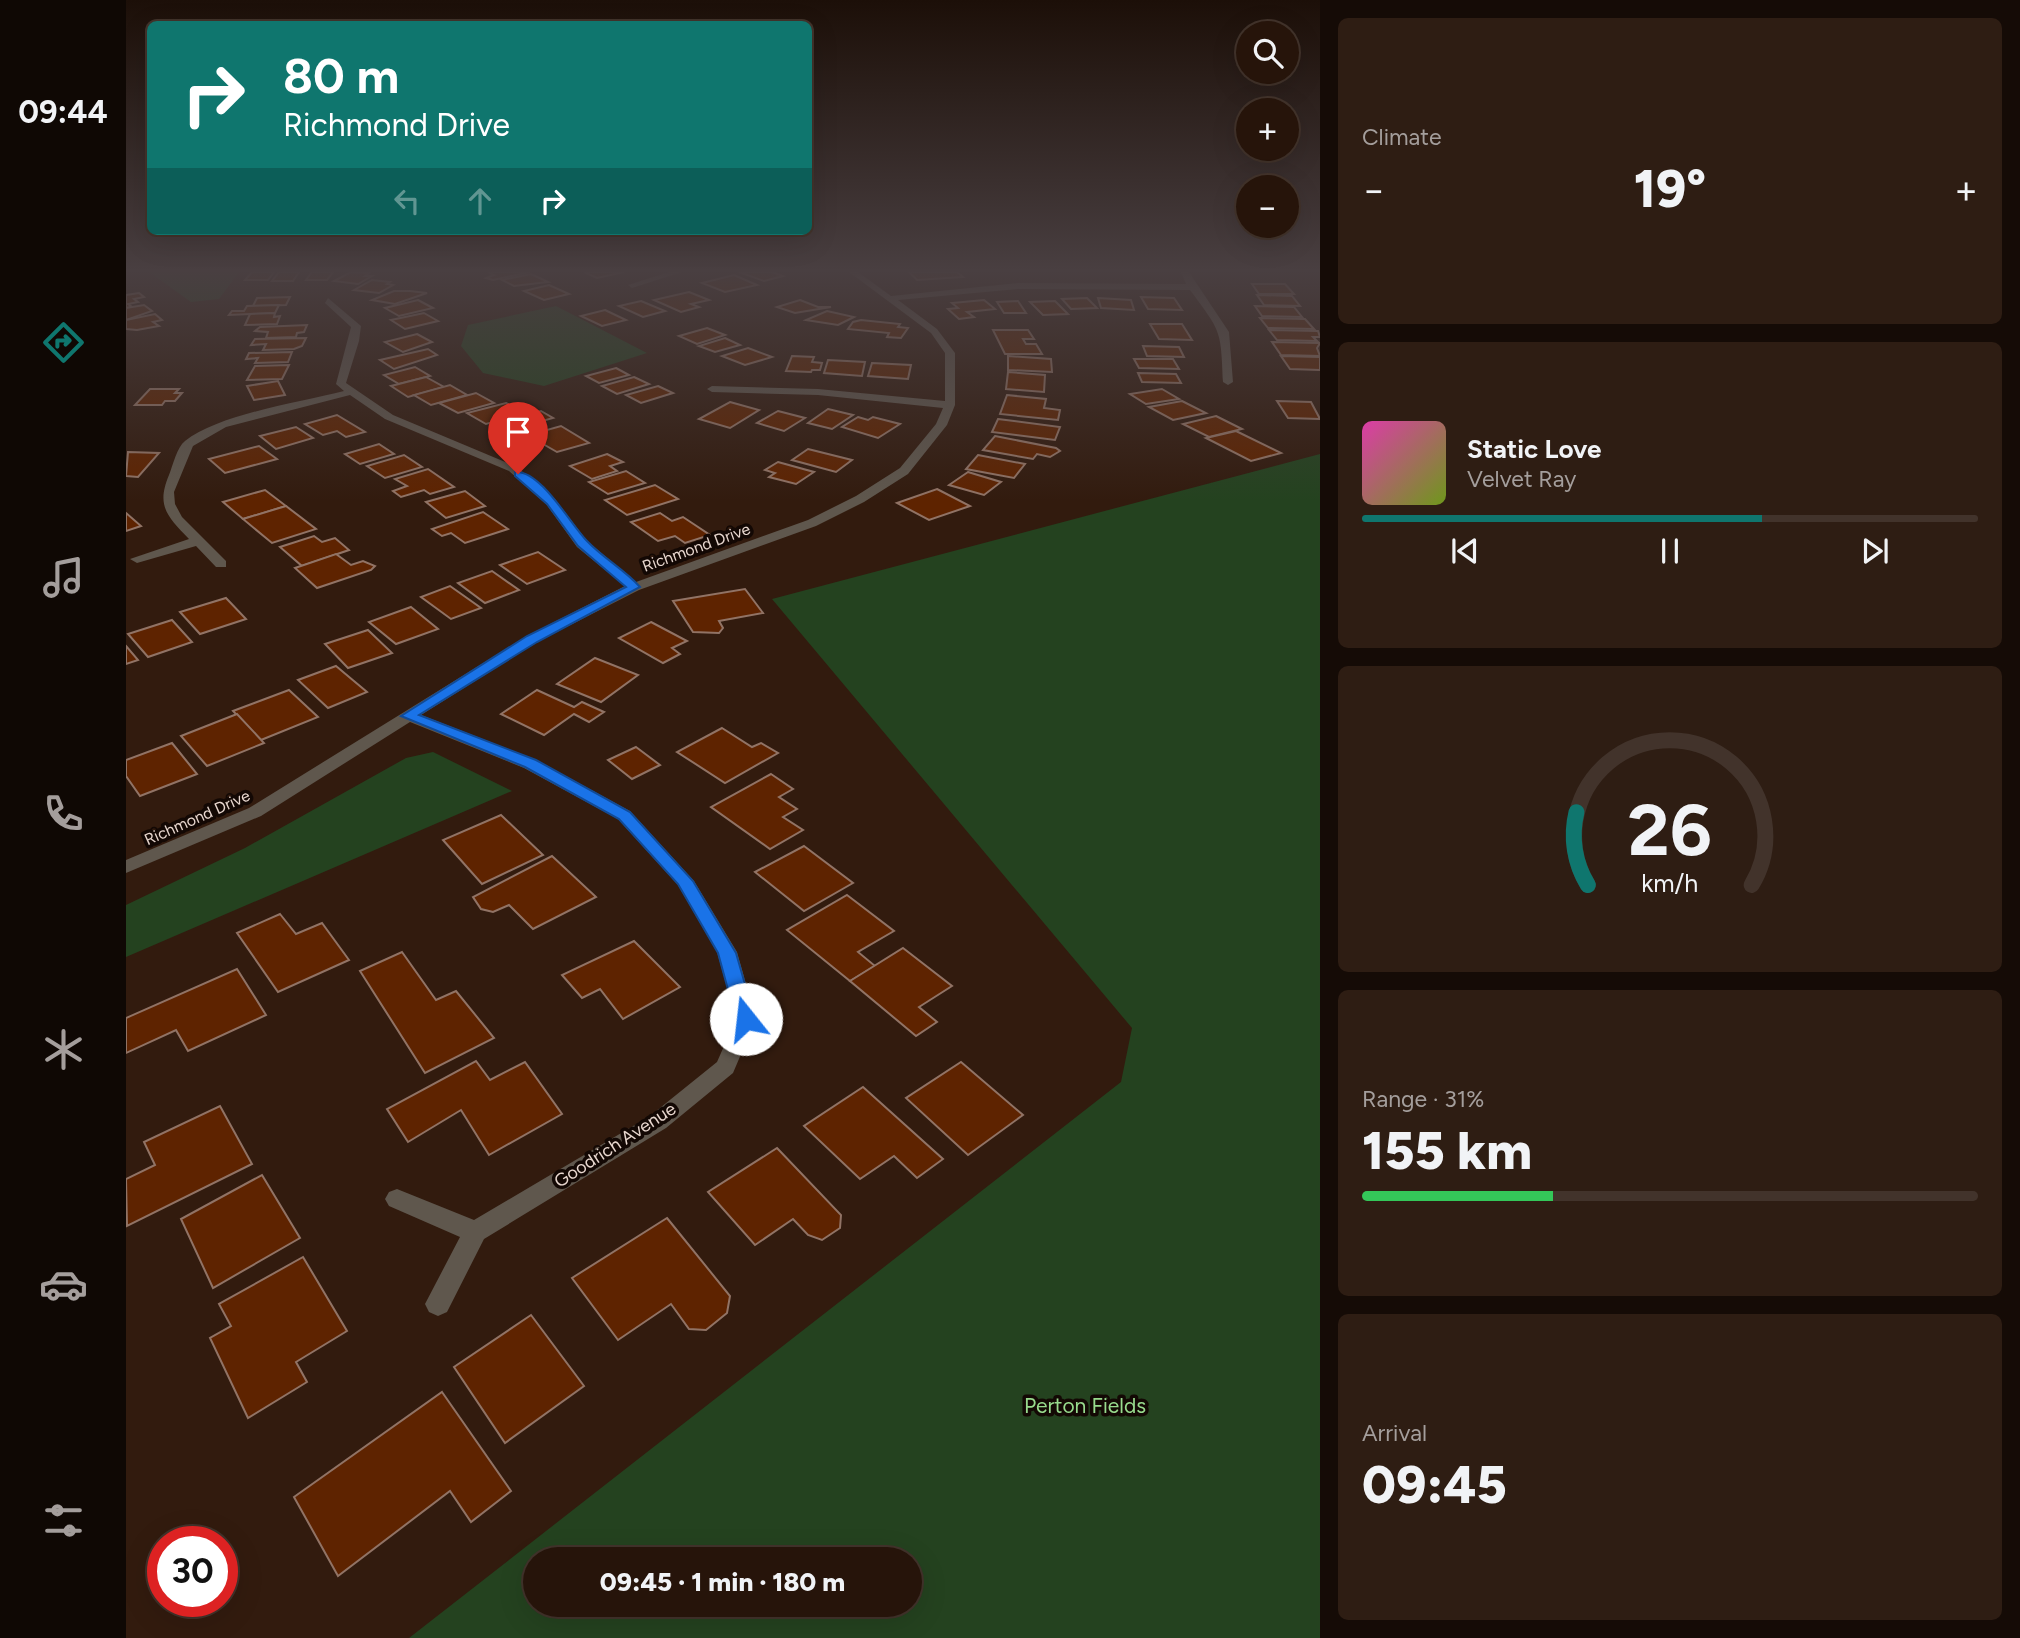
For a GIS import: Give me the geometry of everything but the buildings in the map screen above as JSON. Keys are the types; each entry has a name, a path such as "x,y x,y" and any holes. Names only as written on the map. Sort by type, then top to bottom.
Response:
{"street":[{"path":"351,348 341,368 341,384 351,393 389,417 513,469 551,502 582,544 634,587"},
{"name":"Richmond Drive","path":"128,863 255,812 532,639 634,587 812,523 860,499 904,471 941,425 950,405 950,353 947,348"},
{"path":"1226,348 1228,382"},
{"path":"742,376 742,388"},
{"path":"712,389 742,388 950,405"},
{"path":"221,564 177,519 169,504 168,492 188,444 222,425 351,393"},
{"path":"137,559 197,541"},
{"name":"Goodrich Avenue","path":"408,716 530,764 624,816 685,881 727,953 746,1019 725,1067 658,1122 475,1232"},
{"path":"397,1199 475,1232 438,1304"}],"green space":[{"path":"463,348 638,348 647,353 544,386 483,373"},
{"name":"Perton Fields","path":"1320,454 1320,1638 409,1638 523,1549 523,1617 922,1617 922,1547 526,1547 1121,1082 1132,1028 772,599"},
{"path":"433,752 512,791 126,957 126,905 245,848 406,758"}],"route":[{"path":"518,474 551,502 582,544 634,587 532,639 408,716 530,764 624,816 685,881 727,953 746,1019"}]}
